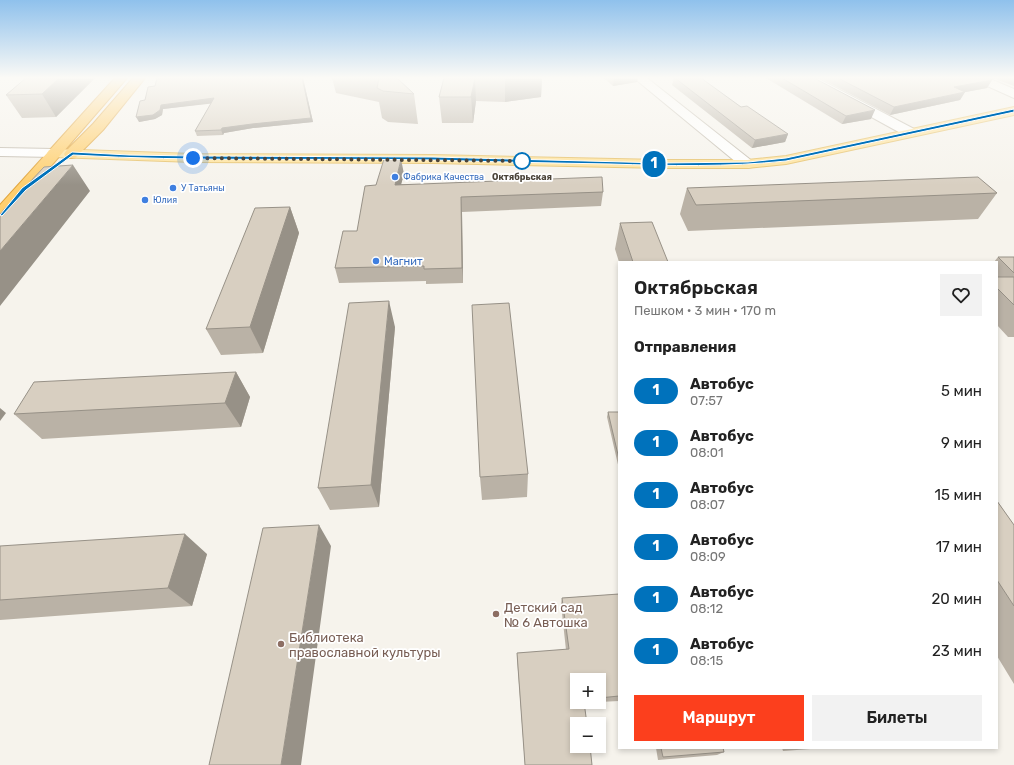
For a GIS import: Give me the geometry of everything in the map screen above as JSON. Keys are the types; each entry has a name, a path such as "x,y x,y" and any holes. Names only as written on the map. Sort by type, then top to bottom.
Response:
{"highway":[{"path":"0,215 90,114"},
{"path":"24,189 72,153 109,114"}],"main road":[{"path":"54,153 186,158 433,159 670,164 748,164 786,160 1001,114"}],"street":[{"path":"685,114 748,164"},
{"path":"874,114 910,133"},
{"path":"0,152 54,153"}],"building":[{"path":"137,114 155,114 153,115 136,117"},
{"path":"205,114 310,114 311,118 222,128 221,130 195,131"},
{"path":"721,114 758,114 788,134 755,140"},
{"path":"842,114 857,114 846,116"},
{"path":"384,159 401,159 395,185 602,177 603,192 461,197 462,268 424,269 424,266 335,268 343,231 357,231 365,186 376,185"},
{"path":"73,165 0,251 0,214 44,167"},
{"path":"978,177 997,193 696,205 687,188"},
{"path":"290,207 250,327 206,329 255,208"},
{"path":"652,222 668,261 633,261 620,223"},
{"path":"998,257 1014,257 1014,273"},
{"path":"998,277 1014,277 1014,305 998,289"},
{"path":"389,301 371,485 318,488 349,303"},
{"path":"509,303 528,474 480,477 472,305"},
{"path":"236,372 225,403 14,414 34,382"},
{"path":"608,412 618,412 618,455"},
{"path":"998,502 1014,525 1014,606 998,582"},
{"path":"319,525 281,765 209,765 263,528"},
{"path":"185,534 168,588 0,600 0,546"},
{"path":"618,594 618,696 606,697 606,673 570,673 570,709 585,709 586,717 570,717 570,753 591,753 592,765 525,765 517,653 569,649 562,598"},
{"path":"661,749 723,749 724,752 663,757"}],"bus line":[{"name":"1","path":"0,215 24,189 72,153 193,158 433,159 663,164 748,164 786,160 1001,114"}],"place":[{"name":"Октябрьская","path":"522,161"},
{"name":"Фабрика Качества","path":"395,177"},
{"name":"У Татьяны","path":"173,188"},
{"name":"Юлия","path":"145,200"},
{"name":"Магнит","path":"376,261"},
{"name":"Детский сад № 6 Автошка","path":"496,614"},
{"name":"Библиотека православной культуры","path":"281,644"}],"route":[{"path":"193,158 522,161"}]}
